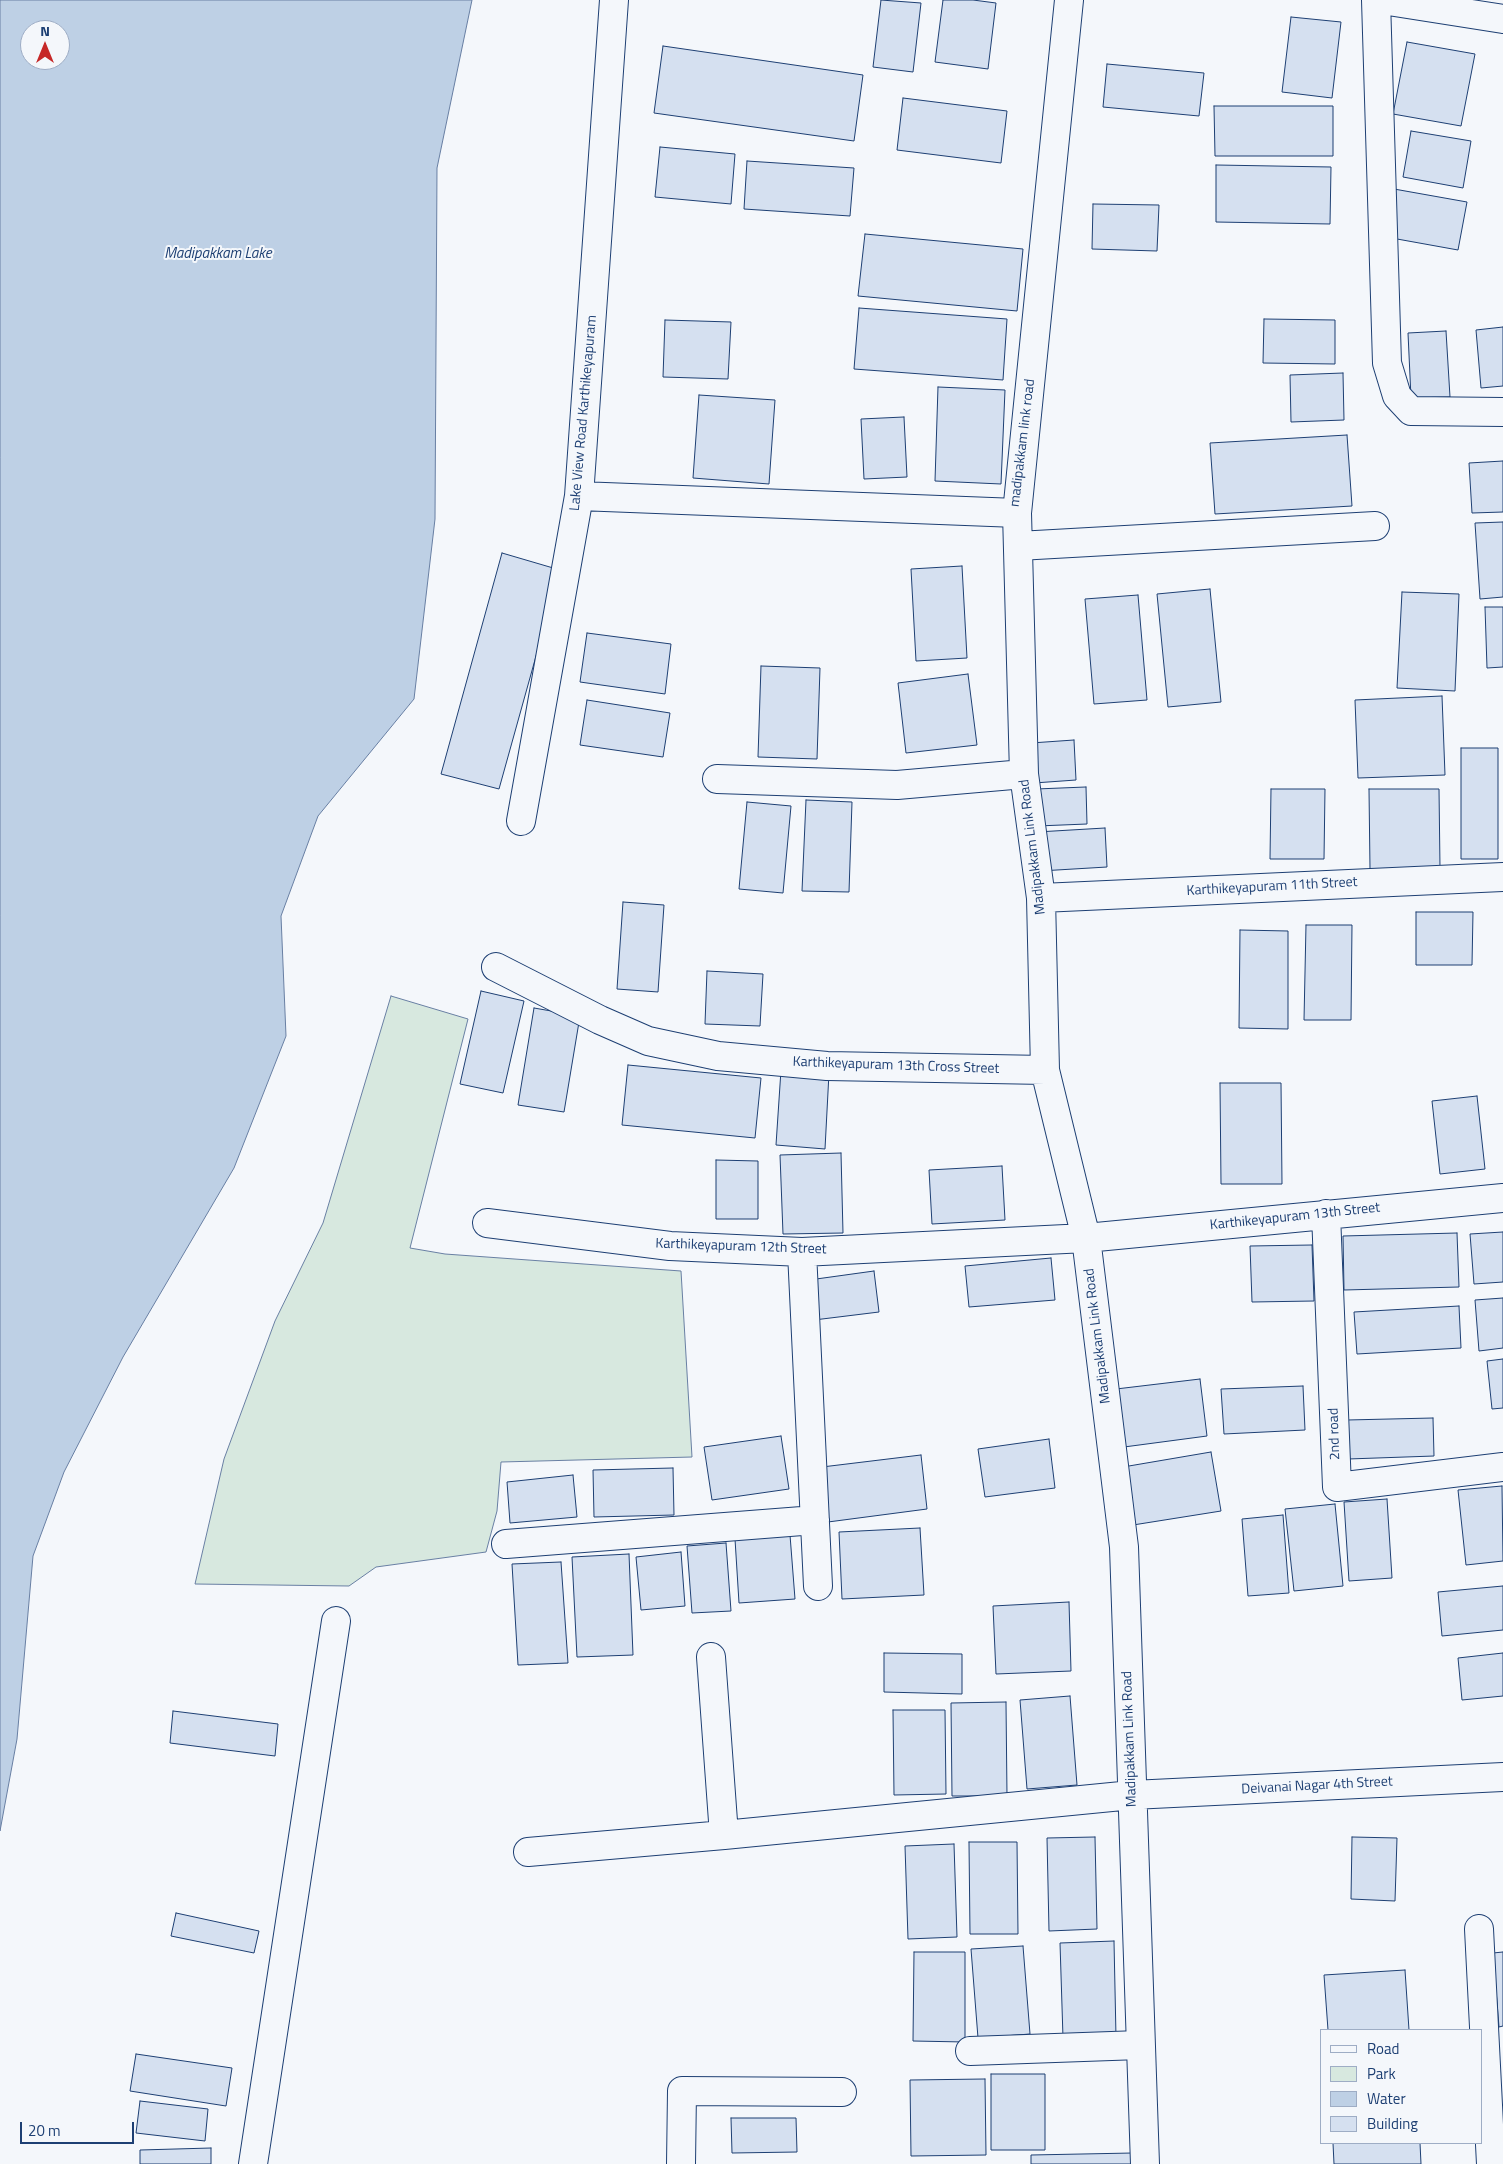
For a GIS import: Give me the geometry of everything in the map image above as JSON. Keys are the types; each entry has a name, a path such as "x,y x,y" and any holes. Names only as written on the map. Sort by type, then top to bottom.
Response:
{"street":[{"name":"Lake View Road Karthikeyapuram","path":"521,821 579,496 614,0"},
{"name":"madipakkam link road","path":"579,496 1017,513 1069,0"},
{"path":"1376,0 1387,363 1397,396 1411,411 1503,412"},
{"path":"1382,0 1503,19"},
{"name":"Madipakkam Link Road","path":"1017,513 1024,774 1041,898 1046,1070 1086,1238 1124,1547 1145,2164"},
{"path":"1018,546 1375,526"},
{"path":"717,778 897,786 1024,774"},
{"name":"Karthikeyapuram 11th Street","path":"1041,898 1503,877"},
{"name":"Karthikeyapuram 13th Cross Street","path":"496,967 600,1020 648,1041 718,1056 827,1066 1046,1070"},
{"name":"Karthikeyapuram 13th Street","path":"1086,1238 1503,1198"},
{"name":"2nd road","path":"1326,1214 1337,1487 1503,1467"},
{"name":"Karthikeyapuram 12th Street","path":"487,1223 670,1246 802,1252 1086,1238"},
{"path":"802,1252 818,1586"},
{"path":"506,1544 815,1520"},
{"path":"254,2164 336,1621"},
{"path":"711,1656 724,1835"},
{"name":"Deivanai Nagar 4th Street","path":"528,1852 1132,1795 1503,1777"},
{"path":"1479,1929 1494,2049 1491,2164"},
{"path":"970,2051 1140,2045"},
{"path":"681,2164 682,2091 842,2092"}],"green space":[{"path":"391,996 468,1019 410,1248 445,1254 681,1271 692,1457 501,1462 497,1511 486,1552 376,1567 349,1586 195,1584 224,1459 275,1321 323,1223"}],"water":[{"name":"Madipakkam Lake","path":"0,0 472,0 437,168 435,519 414,699 318,816 281,916 286,1036 234,1168 123,1357 64,1472 33,1556 17,1739 0,1831"}],"building":[{"path":"881,0 921,3 913,72 873,67"},
{"path":"943,0 973,0 996,3 988,69 935,62"},
{"path":"1291,17 1341,22 1332,98 1282,92"},
{"path":"1407,42 1475,54 1461,126 1393,114"},
{"path":"663,46 863,75 854,141 654,113"},
{"path":"1107,64 1204,73 1199,116 1103,107"},
{"path":"903,98 1007,111 1001,163 897,150"},
{"path":"1214,106 1333,106 1333,156 1215,156"},
{"path":"1411,131 1471,141 1463,188 1403,177"},
{"path":"660,147 735,154 731,204 655,197"},
{"path":"747,161 854,168 850,216 744,209"},
{"path":"1216,165 1331,167 1330,224 1216,222"},
{"path":"1394,189 1467,202 1458,250 1386,237"},
{"path":"1093,204 1159,205 1157,251 1092,249"},
{"path":"865,234 1023,249 1017,311 858,296"},
{"path":"859,308 1007,319 1003,380 854,369"},
{"path":"1264,319 1335,320 1335,364 1263,363"},
{"path":"665,320 731,322 728,379 663,377"},
{"path":"1503,327 1503,386 1481,388 1476,330"},
{"path":"1446,331 1450,397 1411,398 1408,333"},
{"path":"1343,373 1344,420 1291,422 1290,375"},
{"path":"938,387 1005,390 1001,484 935,481"},
{"path":"699,395 775,400 769,484 693,478"},
{"path":"904,417 907,477 864,479 861,419"},
{"path":"1347,435 1352,506 1215,514 1210,443"},
{"path":"1503,461 1503,512 1472,513 1469,463"},
{"path":"1503,522 1503,597 1480,599 1475,523"},
{"path":"502,553 560,570 499,789 441,774"},
{"path":"962,566 967,658 916,661 911,569"},
{"path":"1210,589 1221,702 1168,707 1157,594"},
{"path":"1402,592 1459,594 1455,691 1397,688"},
{"path":"1138,595 1147,700 1094,704 1085,599"},
{"path":"1485,607 1503,607 1503,667 1487,668"},
{"path":"587,633 671,644 665,694 580,682"},
{"path":"761,666 820,668 817,759 758,757"},
{"path":"968,674 977,745 906,753 898,683"},
{"path":"1442,696 1445,775 1358,778 1355,700"},
{"path":"587,700 670,713 663,757 580,745"},
{"path":"1074,740 1076,780 1034,783 1031,743"},
{"path":"1461,748 1498,748 1498,859 1461,859"},
{"path":"1086,787 1087,824 1037,826 1036,789"},
{"path":"1271,789 1325,789 1324,859 1270,859"},
{"path":"1369,789 1439,789 1440,868 1370,869"},
{"path":"806,800 852,802 849,892 802,891"},
{"path":"747,802 791,806 783,893 739,889"},
{"path":"1105,828 1107,867 1040,871 1037,832"},
{"path":"623,902 664,905 658,992 617,989"},
{"path":"1416,912 1473,912 1472,965 1416,965"},
{"path":"1306,925 1352,925 1351,1020 1304,1020"},
{"path":"1240,930 1288,931 1288,1029 1239,1028"},
{"path":"707,971 763,974 760,1026 705,1024"},
{"path":"481,991 524,1001 503,1093 460,1084"},
{"path":"534,1008 580,1016 564,1112 518,1105"},
{"path":"628,1065 761,1078 755,1138 622,1125"},
{"path":"781,1070 829,1073 825,1149 776,1145"},
{"path":"1220,1083 1281,1083 1282,1184 1221,1184"},
{"path":"1477,1096 1485,1169 1440,1174 1432,1101"},
{"path":"841,1153 843,1233 783,1234 780,1155"},
{"path":"716,1160 758,1161 758,1219 716,1219"},
{"path":"1002,1166 1005,1220 932,1224 929,1170"},
{"path":"1503,1232 1503,1282 1474,1284 1470,1234"},
{"path":"1457,1233 1459,1287 1344,1290 1343,1236"},
{"path":"1312,1245 1314,1301 1252,1302 1250,1246"},
{"path":"1051,1258 1055,1300 969,1307 965,1266"},
{"path":"874,1271 879,1312 814,1320 809,1280"},
{"path":"1503,1298 1503,1348 1479,1351 1475,1300"},
{"path":"1459,1306 1461,1348 1357,1354 1354,1312"},
{"path":"1503,1359 1503,1408 1492,1409 1487,1361"},
{"path":"1200,1379 1207,1436 1124,1447 1116,1389"},
{"path":"1303,1386 1305,1430 1224,1434 1221,1389"},
{"path":"1433,1418 1434,1456 1348,1459 1347,1420"},
{"path":"781,1436 789,1489 712,1500 704,1447"},
{"path":"1049,1439 1055,1488 985,1497 978,1449"},
{"path":"1211,1452 1221,1511 1133,1525 1123,1467"},
{"path":"921,1455 927,1509 828,1522 822,1467"},
{"path":"673,1468 674,1515 594,1517 593,1470"},
{"path":"573,1475 577,1517 510,1523 507,1482"},
{"path":"1502,1486 1503,1561 1466,1565 1458,1490"},
{"path":"1387,1499 1392,1578 1349,1581 1344,1502"},
{"path":"1335,1504 1343,1586 1294,1591 1285,1509"},
{"path":"1283,1515 1289,1593 1248,1596 1242,1519"},
{"path":"920,1528 924,1595 842,1599 839,1532"},
{"path":"790,1535 795,1599 739,1603 735,1539"},
{"path":"726,1543 731,1611 692,1613 687,1546"},
{"path":"681,1552 685,1606 641,1610 636,1557"},
{"path":"629,1554 633,1655 577,1657 572,1557"},
{"path":"561,1562 568,1663 518,1665 512,1564"},
{"path":"1503,1586 1503,1630 1442,1636 1438,1592"},
{"path":"1069,1602 1071,1671 996,1674 993,1606"},
{"path":"884,1653 962,1654 962,1694 884,1692"},
{"path":"1503,1653 1503,1696 1462,1700 1458,1658"},
{"path":"1070,1696 1077,1785 1027,1789 1020,1700"},
{"path":"1006,1702 1007,1796 952,1796 951,1703"},
{"path":"893,1710 945,1710 946,1794 894,1795"},
{"path":"173,1711 278,1724 275,1756 170,1743"},
{"path":"1095,1837 1097,1929 1049,1931 1047,1838"},
{"path":"1352,1837 1397,1838 1395,1901 1351,1899"},
{"path":"969,1842 1017,1842 1018,1934 970,1934"},
{"path":"954,1844 957,1937 908,1939 905,1846"},
{"path":"176,1913 259,1931 254,1953 171,1936"},
{"path":"1114,1941 1116,2037 1063,2038 1060,1943"},
{"path":"1023,1946 1030,2034 978,2038 971,1949"},
{"path":"914,1952 965,1952 965,2042 913,2041"},
{"path":"1503,1952 1503,2026 1499,2027 1493,1953"},
{"path":"1405,1970 1409,2029 1328,2029 1324,1975"},
{"path":"136,2054 232,2068 226,2106 130,2091"},
{"path":"991,2074 1045,2074 1045,2150 991,2150"},
{"path":"985,2079 986,2155 911,2156 910,2080"},
{"path":"140,2101 208,2109 205,2141 136,2133"},
{"path":"731,2118 796,2118 797,2152 732,2153"},
{"path":"1333,2144 1420,2144 1421,2164 1334,2164"},
{"path":"211,2148 211,2164 140,2164 140,2150"},
{"path":"1133,2153 1134,2164 1031,2164 1031,2155"}]}
